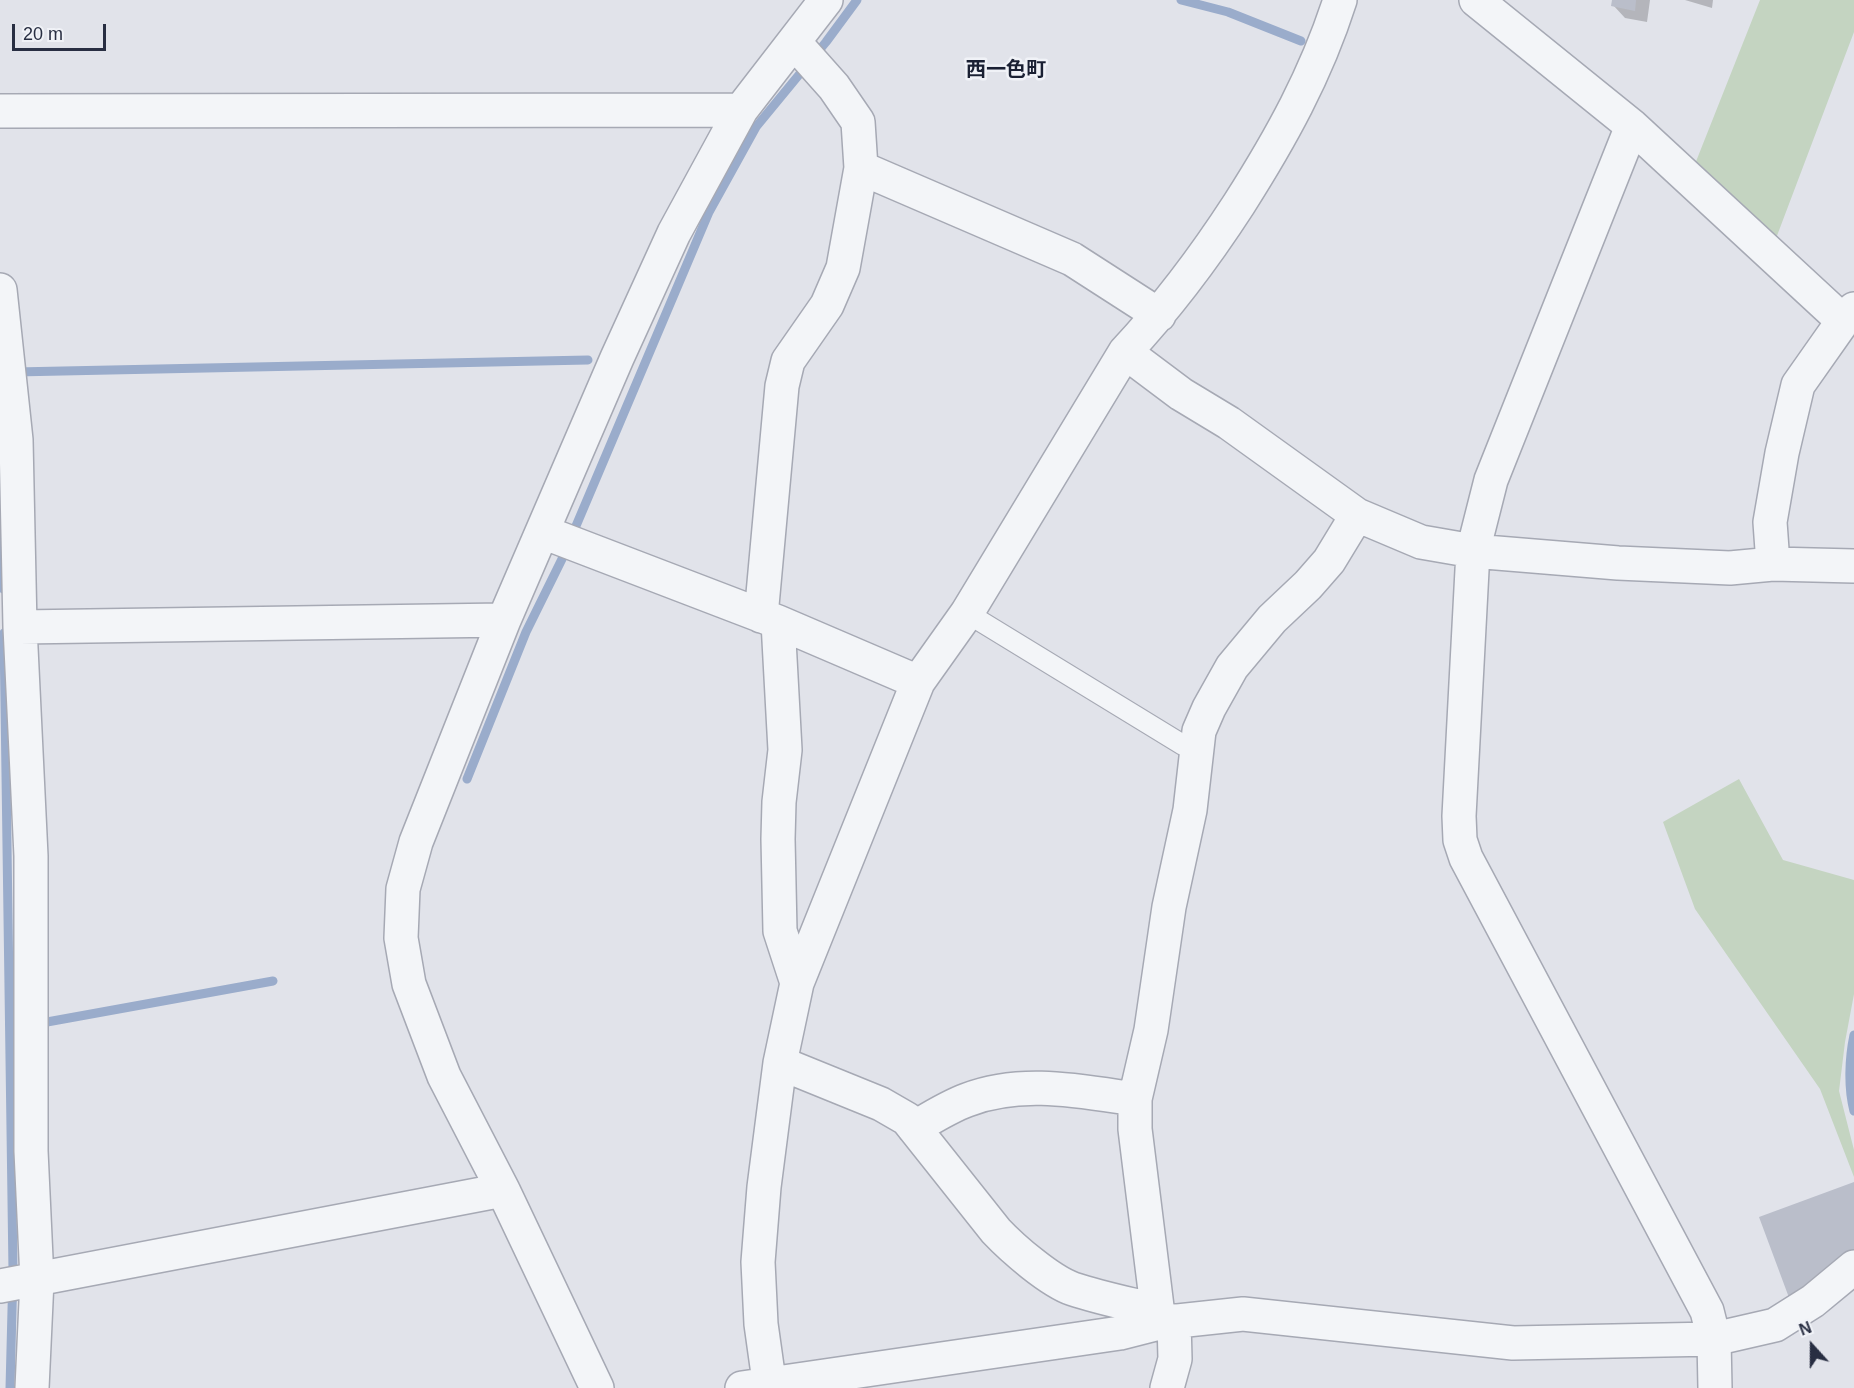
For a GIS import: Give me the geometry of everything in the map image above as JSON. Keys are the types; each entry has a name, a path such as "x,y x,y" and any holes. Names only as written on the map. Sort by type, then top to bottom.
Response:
{"street":[{"path":"597,1388 503,1190 444,1076 409,984 400,938 403,889 416,842 504,620 617,358 674,233 741,110 826,0"},
{"path":"1341,0 1328,38 1294,112 1260,171 1207,253 1159,315 1125,352 967,613 918,682 797,983 780,1063 764,1187 758,1262 761,1387 1120,1334 1164,1318 1243,1314 1513,1343 1714,1340 1775,1325 1813,1301 1854,1267"},
{"path":"1476,0 1632,126 1849,315 1798,385 1782,453 1770,522 1773,564"},
{"path":"794,42 834,87 858,122 861,168 843,268 827,305 788,361 782,386 770,619 785,750 779,802 780,931 797,983"},
{"path":"0,111 741,110"},
{"path":"1632,126 1491,480 1473,551 1458,816 1460,840 1466,858 1707,1311 1714,1340 1715,1388"},
{"path":"861,168 1072,259 1159,315"},
{"path":"0,290 16,440 20,627 31,856 31,1151 37,1280 32,1388"},
{"path":"1125,352 1181,394 1229,423 1357,515 1421,542 1473,551 1618,563 1730,568 1773,564 1854,566"},
{"path":"1167,1388 1175,1359 1164,1318 1135,1129 1135,1099 1151,1030 1169,907 1190,810 1199,731 1232,667 1272,619 1308,585 1329,561 1357,515"},
{"path":"543,532 770,619 918,682"},
{"path":"20,627 504,620"},
{"path":"780,1063 880,1104 908,1119 996,1231 1036,1266 1071,1288 1164,1318"},
{"path":"914,1128 968,1099 1000,1091 1058,1088 1135,1099"},
{"path":"0,1286 503,1190"}],"lane":[{"path":"967,613 1183,745 1196,747"}],"green space":[{"path":"1760,0 1854,0 1854,32 1775,241 1695,164"},
{"path":"1739,779 1783,860 1854,880 1854,994 1839,1091 1854,1150 1854,1177 1820,1089 1695,909 1663,822"}],"building":[{"path":"1612,0 1636,0 1635,11 1611,6"},
{"path":"1854,1182 1854,1254 1791,1303 1759,1217"}],"waterway":[{"path":"467,779 526,632 562,559 709,212 756,127 826,42 857,0"},
{"path":"1181,0 1228,12 1301,41"},
{"path":"15,372 588,360"},
{"path":"0,526 3,589"},
{"path":"4,633 13,1271 10,1388"},
{"path":"36,1024 273,981"},
{"path":"1854,1035 1850,1073 1854,1111"}],"district":[{"name":"西一色町","path":"1006,70"}]}
